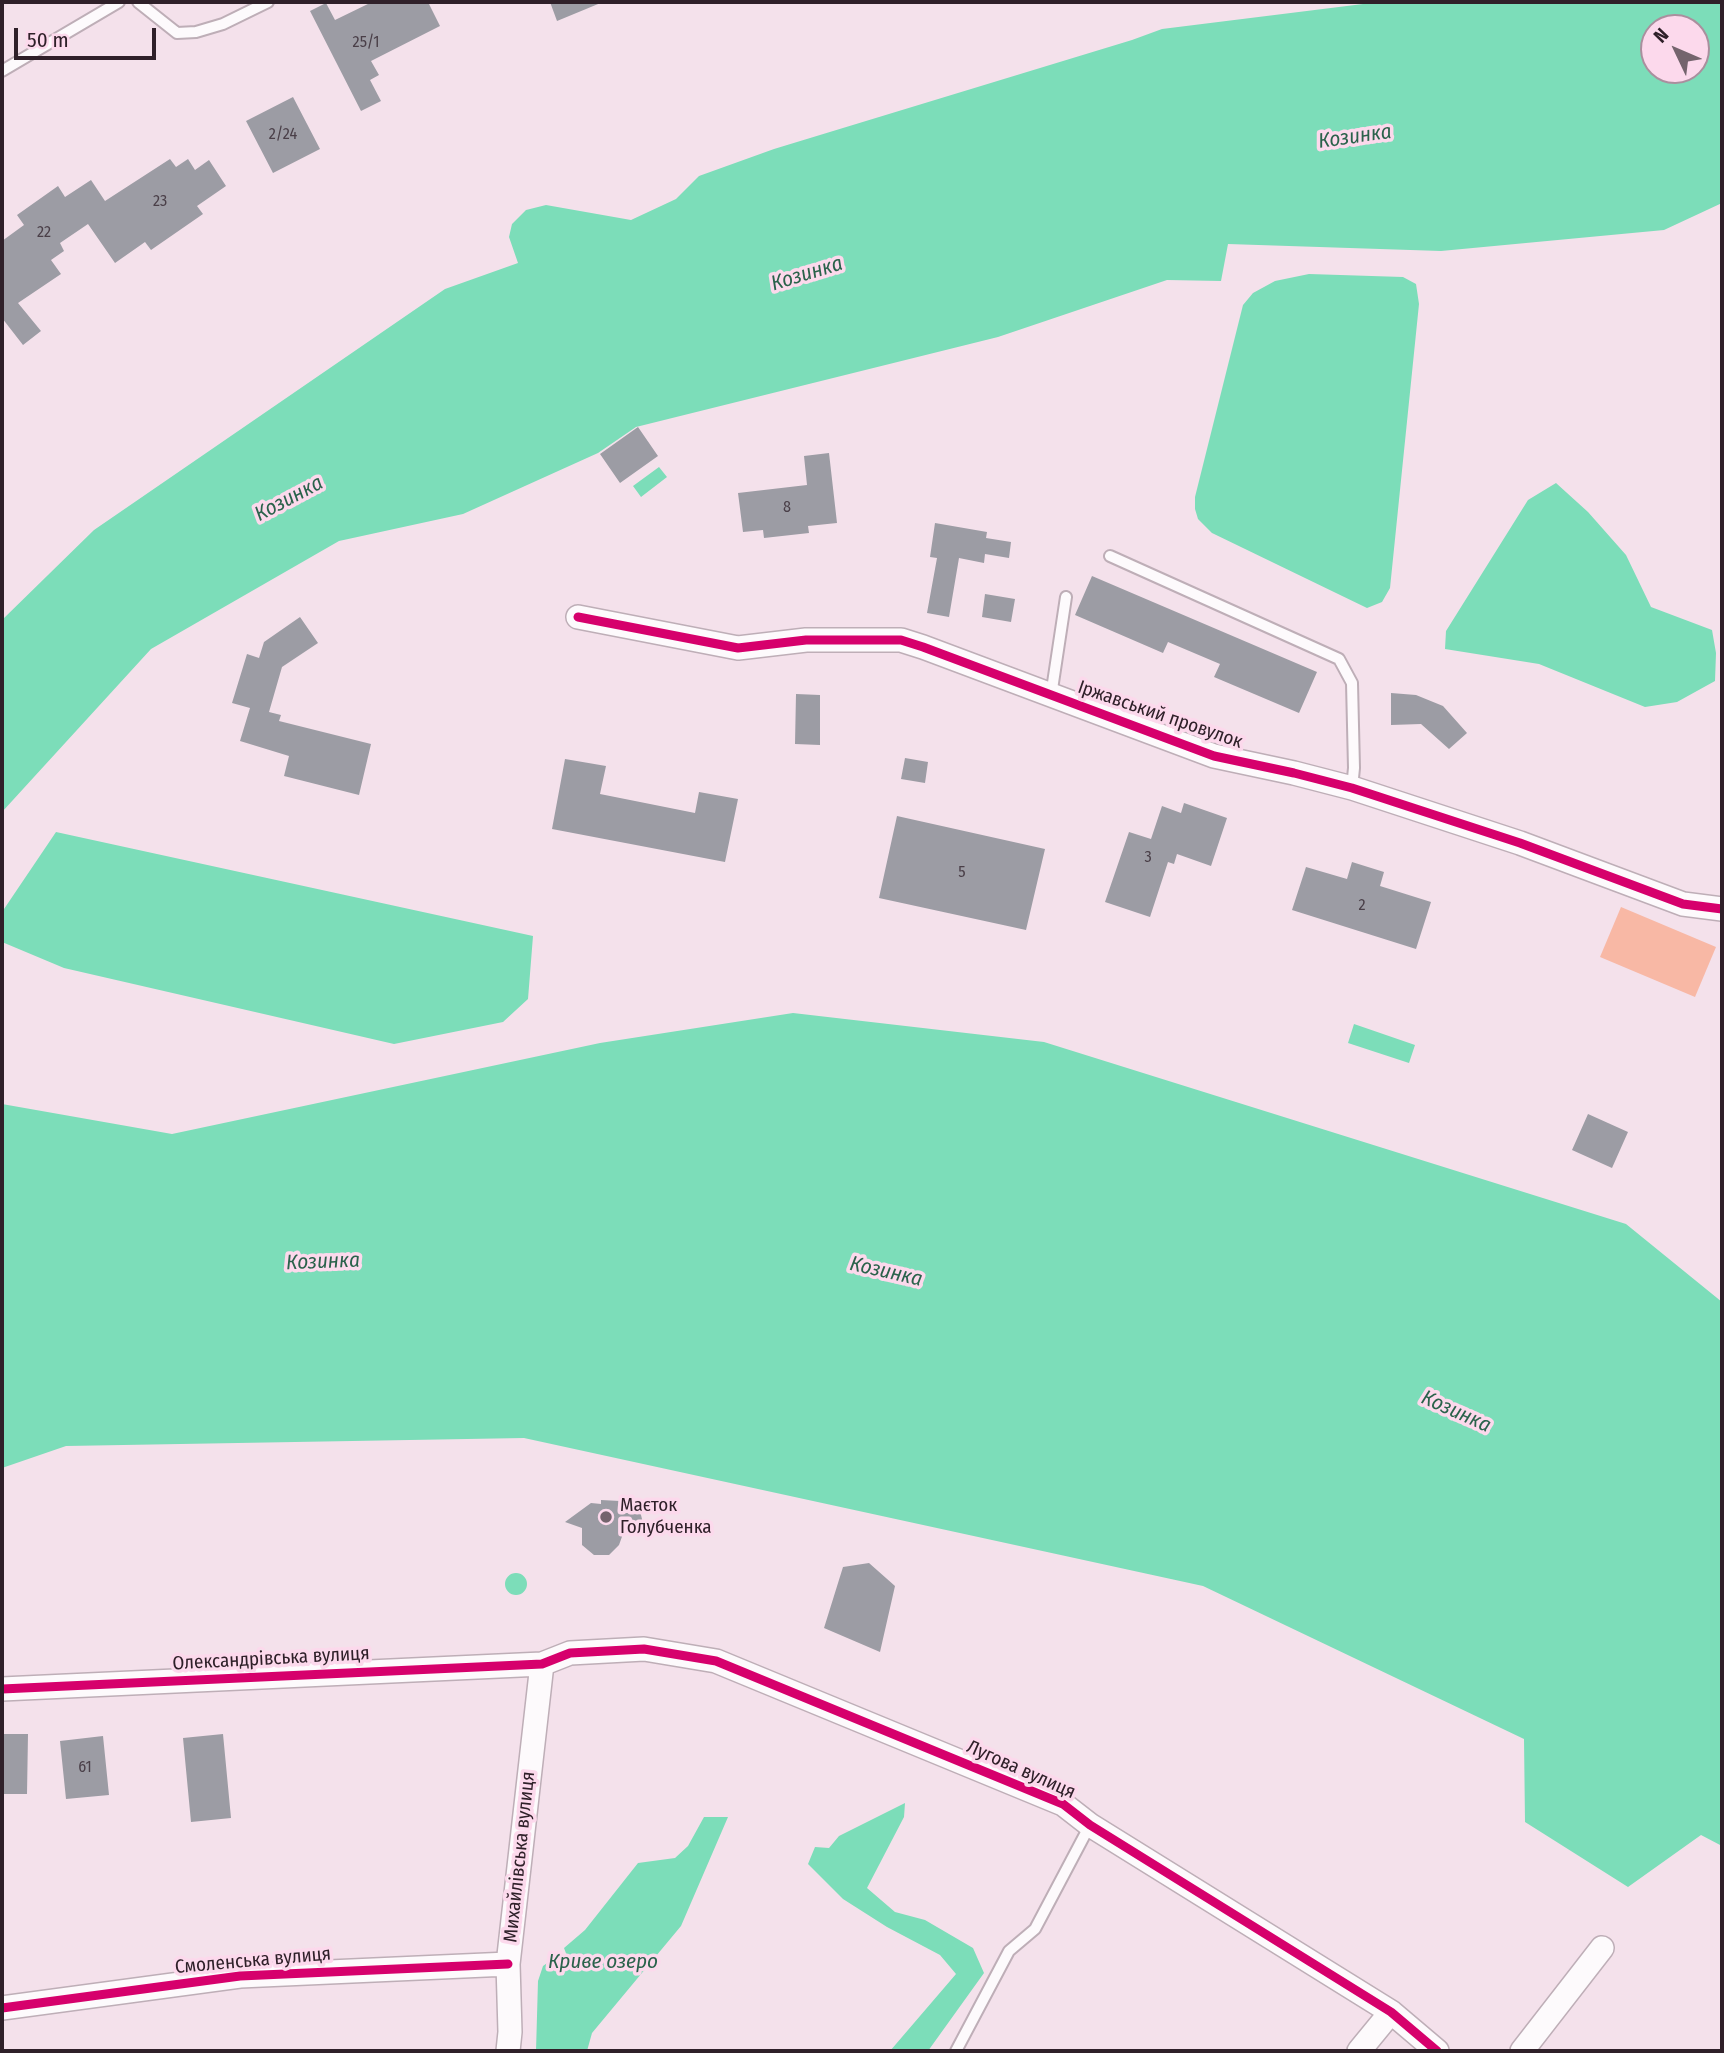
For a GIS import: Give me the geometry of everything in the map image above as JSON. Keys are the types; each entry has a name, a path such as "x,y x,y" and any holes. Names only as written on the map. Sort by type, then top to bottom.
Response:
{"street":[{"name":"Іржавський провулок","path":"578,617 738,648 806,640 901,640 1214,756 1352,788 1520,843 1683,904 1722,909"},
{"name":"Лугова вулиця","path":"542,1664 570,1653 644,1649 716,1661 1063,1804 1090,1825 1391,2012 1437,2051"},
{"name":"Олександрівська вулиця","path":"2,1689 542,1664"},
{"name":"Михайлівська вулиця","path":"508,2051 508,1964 542,1664"},
{"path":"1521,2051 1602,1948"},
{"name":"Смоленська вулиця","path":"2,2007 240,1976 508,1964"},
{"path":"1359,2051 1391,2012"}],"lane":[{"path":"2,71 119,2"},
{"path":"138,2 177,33 196,32 223,24 268,2"},
{"path":"1110,556 1339,659 1352,683 1352,788"},
{"path":"1051,696 1066,597"},
{"path":"956,2051 1009,1951 1035,1929 1090,1825"}],"shaded area":[{"path":"1621,907 1716,947 1695,997 1600,957"}],"water":[{"name":"Козинка","path":"1379,2 1722,2 1722,203 1664,230 1441,251 1228,244 1221,281 1167,280 998,337 636,427 598,453 463,514 339,541 151,649 2,812 2,620 94,530 445,289 518,263 509,237 512,224 526,210 546,205 631,220 676,199 699,176 774,149 1162,29"},
{"path":"1309,274 1403,277 1416,284 1419,304 1390,588 1382,602 1367,608 1212,533 1198,519 1195,509 1195,497 1243,305 1253,293 1275,281"},
{"path":"659,467 667,477 641,497 633,486"},
{"path":"1556,483 1588,512 1626,555 1651,607 1712,630 1716,653 1715,681 1677,702 1645,707 1539,664 1445,649 1446,631 1528,500"},
{"path":"56,832 533,936 528,999 503,1022 394,1044 64,968 2,942 2,912"},
{"name":"Козинка","path":"793,1013 1044,1042 1626,1224 1722,1302 1722,1846 1701,1835 1628,1887 1525,1822 1524,1739 1203,1586 524,1438 66,1446 2,1468 2,1104 172,1134 600,1043"},
{"path":"1354,1024 1415,1045 1409,1063 1348,1043"},
{"path":"516,1573 524,1576 527,1584 524,1592 516,1595 508,1592 505,1584 508,1576"},
{"path":"905,1803 904,1817 867,1888 895,1912 925,1920 973,1948 984,1973 928,2051 890,2051 956,1974 940,1955 887,1927 843,1899 808,1864 815,1847 829,1848 839,1836"},
{"name":"Криве озеро","path":"704,1817 728,1817 681,1926 592,2033 587,2051 536,2051 538,1981 543,1966 553,1959 564,1961 567,1956 564,1948 585,1930 638,1863 675,1858 688,1846"}],"building":[{"path":"372,2 428,2 440,26 371,61 379,75 370,80 381,101 361,111 310,11 326,3 335,20"},
{"path":"550,2 603,2 557,21"},
{"path":"293,97 320,149 273,173 246,121"},
{"path":"170,159 176,167 188,159 195,170 209,160 226,186 197,206 203,214 151,250 145,242 115,263 88,224 60,243 64,251 51,260 61,274 18,303 41,331 23,345 2,318 2,241 24,225 17,215 58,186 65,197 91,180 105,201"},
{"path":"638,427 658,456 620,483 600,454"},
{"path":"829,453 837,523 808,526 809,533 764,538 763,530 743,532 738,493 807,485 804,456"},
{"path":"935,523 987,532 986,538 1011,542 1009,558 985,554 984,563 959,558 949,617 927,613 937,558 930,557"},
{"path":"1092,576 1317,672 1299,713 1214,677 1220,664 1168,642 1163,653 1075,615"},
{"path":"985,594 1015,599 1011,622 982,617"},
{"path":"300,617 318,643 282,667 269,712 281,715 279,721 371,744 359,795 284,776 289,756 240,741 250,708 232,703 247,654 259,658 264,642"},
{"path":"1391,693 1416,695 1443,706 1467,733 1449,749 1421,724 1391,725"},
{"path":"796,694 820,695 820,745 795,744"},
{"path":"905,758 928,762 925,783 901,779"},
{"path":"565,759 606,766 600,794 695,813 699,792 738,799 725,862 552,829"},
{"path":"1184,803 1227,818 1211,866 1177,854 1174,864 1168,862 1150,917 1105,902 1129,832 1151,839 1162,806 1181,813"},
{"path":"897,816 1045,849 1026,930 879,898"},
{"path":"1352,862 1384,872 1380,886 1431,902 1416,949 1292,910 1306,867 1347,879"},
{"path":"1588,1114 1628,1132 1612,1168 1572,1150"},
{"name":"Маєток Голубченка","path":"620,1497 640,1511 644,1527 624,1531 619,1545 609,1555 594,1555 582,1545 582,1528 565,1522 591,1503 601,1504 601,1500 620,1501"},
{"path":"869,1563 895,1586 880,1652 824,1628 843,1567"},
{"path":"2,1734 28,1734 27,1794 2,1794"},
{"path":"223,1734 231,1818 191,1822 183,1738"},
{"path":"103,1736 109,1795 66,1799 60,1741"}],"cycle path":[{"path":"578,617 738,648 806,640 901,640 1214,756 1352,788 1520,843 1683,904 1722,909"},
{"path":"2,1689 542,1664 570,1653 644,1649 716,1661 1063,1804 1090,1825 1391,2012 1437,2051"},
{"path":"2,2008 240,1976 508,1964"}],"place":[{"name":"Маєток Голубченка","path":"606,1517"}]}
